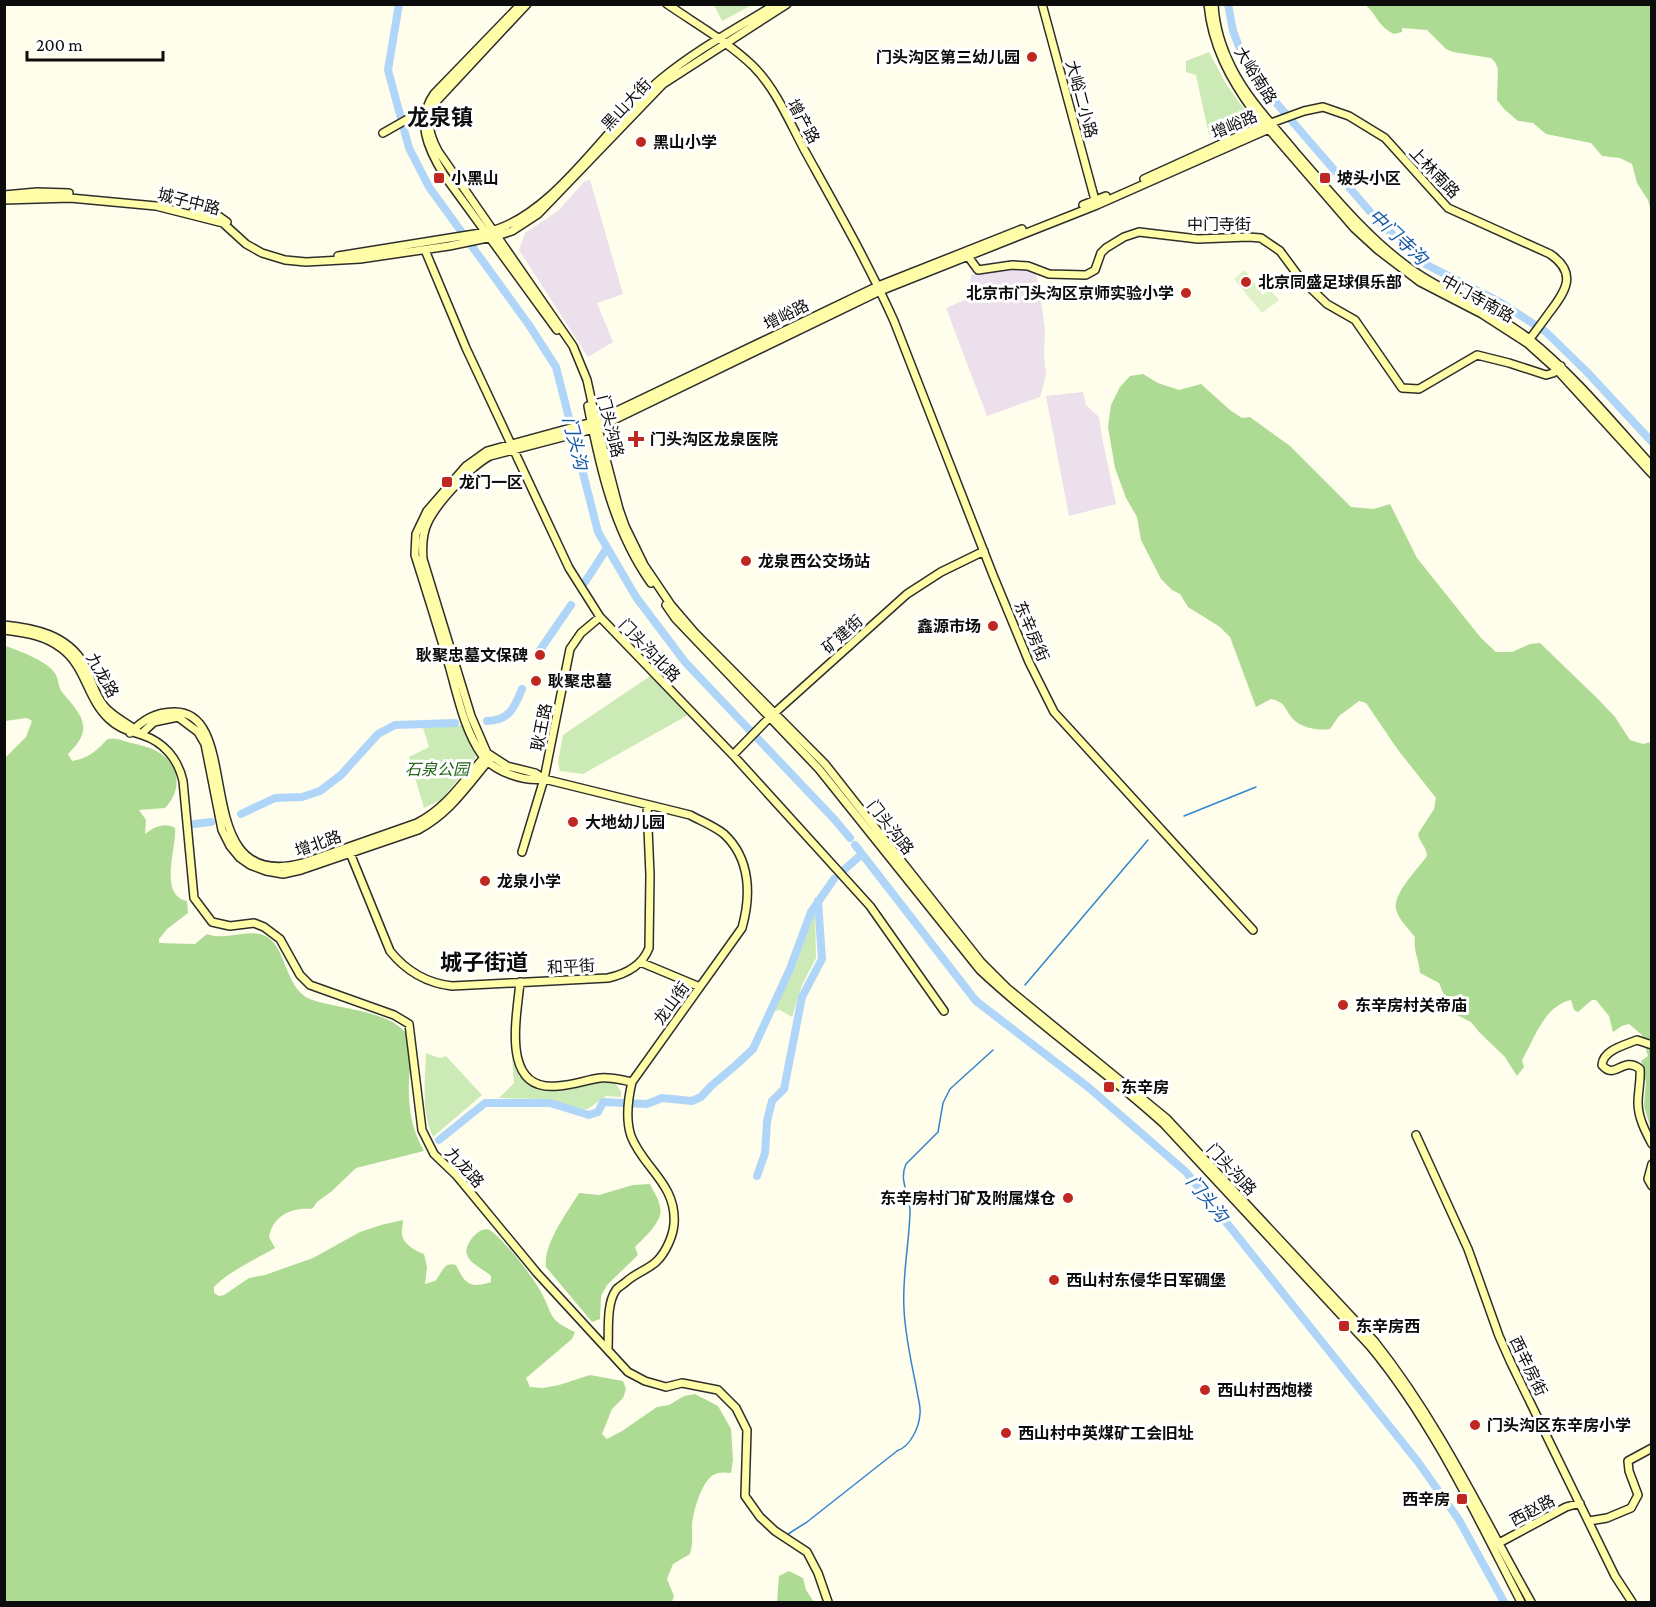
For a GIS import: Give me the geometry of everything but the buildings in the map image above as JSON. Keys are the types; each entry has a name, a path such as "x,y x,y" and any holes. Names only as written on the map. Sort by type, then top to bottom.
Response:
{"street":[{"path":"427,111 427,104 434,94 521,4"},
{"path":"386,131 427,111 527,4"},
{"name":"增产路","path":"668,4 718,38 754,68 777,100 879,288"},
{"name":"黑山大街","path":"492,234 536,207 558,187 659,80 718,38 777,4"},
{"name":"黑山大街","path":"492,234 512,231 538,214 663,84 788,4"},
{"name":"大峪二小路","path":"1042,4 1095,200"},
{"name":"大峪南路","path":"1208,4 1213,37 1226,70 1241,94 1268,125"},
{"name":"大峪南路","path":"1214,4 1218,33 1228,60 1268,125"},
{"name":"上林南路","path":"1268,125 1280,119 1323,107 1349,116 1385,138 1448,208 1556,258 1563,264 1567,274 1565,292 1530,339"},
{"name":"门头沟路","path":"427,111 438,152 492,234 573,346 587,380 594,425 625,526 644,565 671,605 819,769 980,970 1005,994 1164,1124 1370,1346 1395,1377 1427,1427 1461,1486 1521,1602"},
{"name":"增峪路","path":"594,425 879,288 1095,200 1268,125"},
{"name":"增峪路","path":"879,288 1097,205 1268,125"},
{"name":"中门寺南路","path":"1268,125 1349,214 1387,251 1426,279 1496,316 1530,339 1652,466"},
{"name":"城子中路","path":"4,195 37,192 162,202 220,217 246,239 269,253 305,259 481,240 492,234"},
{"name":"城子中路","path":"4,200 70,198 156,206 223,223 246,244 262,253 285,260 330,261 425,250 447,243"},
{"name":"中门寺街","path":"967,255 978,270 1012,265 1028,266 1049,274 1086,275 1095,270 1101,253 1107,248 1124,237 1140,232 1198,239 1260,238 1280,251 1300,278 1327,304 1355,320 1402,388 1419,389 1477,355 1546,375 1559,368"},
{"path":"447,243 476,233 492,234"},
{"name":"门头沟北路","path":"425,250 466,348 569,568 600,617 733,755 870,906 944,1011"},
{"name":"东辛房街","path":"879,288 906,348 1029,662 1054,712 1253,930"},
{"name":"中门寺南路","path":"1559,368 1652,474"},
{"path":"488,757 471,716 423,559 422,541 427,522 470,470 490,456 512,446 594,425"},
{"name":"矿建街","path":"733,755 770,717 907,594 941,572 984,551"},
{"name":"耿王路","path":"522,852 544,779 570,649 581,633 600,617"},
{"name":"九龙路","path":"4,625 44,632 67,646 84,665 103,705 132,731"},
{"name":"九龙路","path":"4,630 38,635 63,649 81,670 93,699 102,712 121,729 156,741 170,753 181,772 194,898 212,922 230,926 254,923 264,927 280,939 300,975 310,985 394,1015 409,1024 422,1130 434,1154 457,1176 537,1274 580,1322 608,1348 628,1372 645,1381 666,1387 682,1383 718,1390 736,1408 747,1430 745,1496 760,1517 775,1531 807,1552 818,1573 828,1602"},
{"name":"增北路","path":"132,731 142,720 156,714 176,711 191,716 202,727 211,745 226,822 235,843 247,856 274,867 290,867 418,830 434,822 448,810 488,757"},
{"name":"增北路","path":"141,734 154,722 178,717 198,732 205,744 222,830 230,846 240,858 250,865 283,874 301,870 349,850"},
{"name":"门头沟路","path":"770,717 825,764 981,962 1015,995 1166,1118 1375,1341 1404,1378 1466,1480 1531,1602"},
{"name":"龙山街","path":"488,757 507,766 535,773 544,779 690,816 705,823 724,834 743,863 748,884 748,907 742,928 632,1082 627,1109 631,1135 639,1152 659,1176 668,1193 673,1208 674,1226 668,1244 657,1262 635,1274 616,1290 611,1305 608,1348"},
{"path":"647,805 650,941 647,953 640,963 700,987"},
{"name":"和平街","path":"349,850 384,940 394,957 420,977 441,984 608,978 620,976 640,963"},
{"path":"520,982 515,1045 519,1065 527,1076 542,1085 555,1087 601,1078 632,1082"},
{"path":"1652,1045 1637,1040 1607,1054 1602,1059 1602,1065 1606,1070 1611,1071 1626,1064 1634,1064 1640,1069 1638,1104 1643,1128 1652,1144"},
{"name":"西辛房街","path":"1416,1135 1468,1249 1499,1336 1615,1576 1632,1602"},
{"path":"1652,1164 1648,1179 1652,1186"},
{"path":"1589,1521 1607,1518 1631,1508 1638,1495 1628,1461 1652,1448"},
{"name":"西赵路","path":"1499,1543 1566,1507 1580,1503"}],"shaded area":[{"path":"590,180 623,294 597,303 613,342 588,357 519,250 525,233 558,211 585,181"},
{"path":"1016,268 1035,270 1045,330 1046,375 1040,397 987,416 946,308 969,298 971,275"},
{"path":"1083,392 1086,405 1099,417 1116,504 1069,516 1046,396"}],"green space":[{"path":"714,5 752,5 722,21"},
{"path":"1365,5 1651,5 1651,211 1648,200 1637,183 1632,164 1620,158 1602,156 1591,143 1546,134 1533,123 1518,121 1504,109 1497,100 1498,69 1491,58 1446,49 1427,30 1402,28 1402,32 1394,34 1380,24"},
{"path":"1209,52 1226,84 1249,116 1209,135 1196,75 1186,72 1186,61"},
{"path":"1245,270 1263,295 1270,290 1279,300 1262,313 1234,279"},
{"path":"1143,374 1158,383 1179,390 1201,384 1230,410 1242,418 1250,417 1290,446 1351,507 1374,509 1390,504 1417,558 1481,638 1496,652 1512,652 1530,644 1540,643 1615,717 1630,740 1643,744 1651,742 1651,1130 1644,1106 1646,1082 1641,1061 1648,1056 1642,1035 1629,1024 1613,1032 1609,1016 1596,1000 1592,1000 1578,1012 1574,1010 1571,1000 1554,1009 1536,1033 1522,1060 1524,1067 1517,1076 1505,1057 1471,1022 1451,1012 1439,983 1420,973 1415,937 1399,916 1396,903 1407,881 1427,856 1418,834 1434,809 1436,798 1398,750 1366,703 1359,701 1339,716 1330,729 1326,730 1297,723 1283,705 1271,699 1256,707 1230,637 1220,627 1188,607 1180,594 1172,590 1161,579 1141,540 1137,517 1126,498 1115,468 1108,427 1111,405 1120,387 1130,376"},
{"path":"5,646 33,657 53,670 61,690 80,715 83,729 81,737 68,754 72,761 88,756 108,739 114,738 158,752 166,757 175,771 176,786 171,801 165,808 139,810 146,820 145,834 160,826 167,825 175,828 171,880 173,890 178,897 187,901 188,913 167,929 159,939 159,943 195,944 207,934 223,936 256,933 263,935 275,945 291,979 302,994 320,1002 362,1011 389,1020 400,1027 409,1040 411,1051 410,1108 413,1126 424,1151 356,1168 312,1209 290,1211 284,1214 274,1223 269,1237 275,1248 227,1276 214,1287 214,1293 219,1296 224,1295 249,1278 265,1275 313,1258 360,1232 403,1220 403,1239 408,1245 424,1254 427,1267 425,1284 435,1281 445,1266 452,1264 456,1265 465,1281 473,1285 484,1284 491,1282 491,1276 471,1261 466,1251 470,1241 478,1232 487,1229 491,1231 510,1250 532,1278 555,1320 575,1332 572,1339 526,1378 530,1387 543,1388 559,1385 590,1375 623,1381 626,1389 623,1398 612,1409 602,1434 607,1439 657,1407 669,1405 684,1396 695,1394 718,1406 731,1429 733,1460 731,1473 722,1472 713,1475 701,1491 693,1520 690,1554 673,1564 667,1579 674,1596 672,1602 5,1602 4,759 26,737 32,721 27,718 5,721"},
{"path":"650,676 688,715 583,774 560,771 558,762 563,735"},
{"name":"石泉公园","path":"464,725 476,752 475,759 441,800 424,808 409,757 429,747 423,728"},
{"path":"815,911 816,958 802,985 792,1017 780,1010 774,1011 796,965"},
{"path":"426,1053 439,1058 446,1056 482,1095 433,1137 425,1107"},
{"path":"512,1058 519,1076 533,1084 555,1090 591,1082 615,1083 621,1091 621,1097 606,1096 588,1109 542,1099 499,1098 514,1083"},
{"path":"650,1184 659,1204 659,1218 635,1247 638,1255 607,1285 601,1296 600,1319 592,1322 546,1267 546,1258 552,1239 579,1193 599,1195 633,1185"},
{"path":"789,1571 803,1578 806,1590 814,1602 777,1602 779,1576"}],"waterway":[{"name":"门头沟","path":"399,4 388,70 409,148 429,187 529,325 556,367 598,532 636,597 685,662 850,838"},
{"name":"中门寺沟","path":"1228,4 1233,31 1248,70 1379,222 1427,265 1500,302 1546,332 1652,442"},
{"path":"585,582 607,548"},
{"path":"540,650 571,605"},
{"path":"487,721 501,718 510,712 522,689"},
{"path":"241,814 275,798 302,797 320,791 341,775 378,734 395,725 455,723"},
{"path":"1184,816 1256,787"},
{"path":"194,824 211,822"},
{"path":"1025,985 1148,840"},
{"name":"门头沟","path":"855,845 976,1001 1088,1087 1186,1172 1418,1462 1459,1520 1504,1602"},
{"path":"845,869 862,854"},
{"path":"439,1140 485,1103 550,1103 589,1115 598,1112 603,1102 647,1104 662,1098 692,1101 701,1097 753,1049 790,969 811,912 834,879"},
{"path":"757,1176 765,1153 767,1121 772,1101 784,1089 802,997 822,959 818,901"},
{"path":"788,1534 902,1449 916,1430 920,1408 907,1340 904,1309 910,1213 903,1177 904,1171 906,1164 938,1132 943,1103 950,1089 993,1050"}],"place":[{"name":"门头沟区第三幼儿园","path":"1032,57"},
{"name":"黑山小学","path":"641,142"},
{"name":"小黑山","path":"439,178"},
{"name":"坡头小区","path":"1325,178"},
{"name":"北京同盛足球俱乐部","path":"1246,282"},
{"name":"北京市门头沟区京师实验小学","path":"1186,293"},
{"name":"门头沟区龙泉医院","path":"636,439"},
{"name":"龙门一区","path":"447,482"},
{"name":"龙泉西公交场站","path":"746,561"},
{"name":"鑫源市场","path":"993,626"},
{"name":"耿聚忠墓文保碑","path":"540,655"},
{"name":"耿聚忠墓","path":"536,681"},
{"name":"大地幼儿园","path":"573,822"},
{"name":"龙泉小学","path":"485,881"},
{"name":"东辛房村关帝庙","path":"1343,1005"},
{"name":"东辛房","path":"1109,1087"},
{"name":"东辛房村门矿及附属煤仓","path":"1068,1198"},
{"name":"西山村东侵华日军碉堡","path":"1054,1280"},
{"name":"东辛房西","path":"1344,1326"},
{"name":"西山村西炮楼","path":"1205,1390"},
{"name":"门头沟区东辛房小学","path":"1475,1425"},
{"name":"西山村中英煤矿工会旧址","path":"1006,1433"},
{"name":"西辛房","path":"1462,1499"}],"district":[{"name":"龙泉镇","path":"440,117"},
{"name":"城子街道","path":"484,962"}]}
